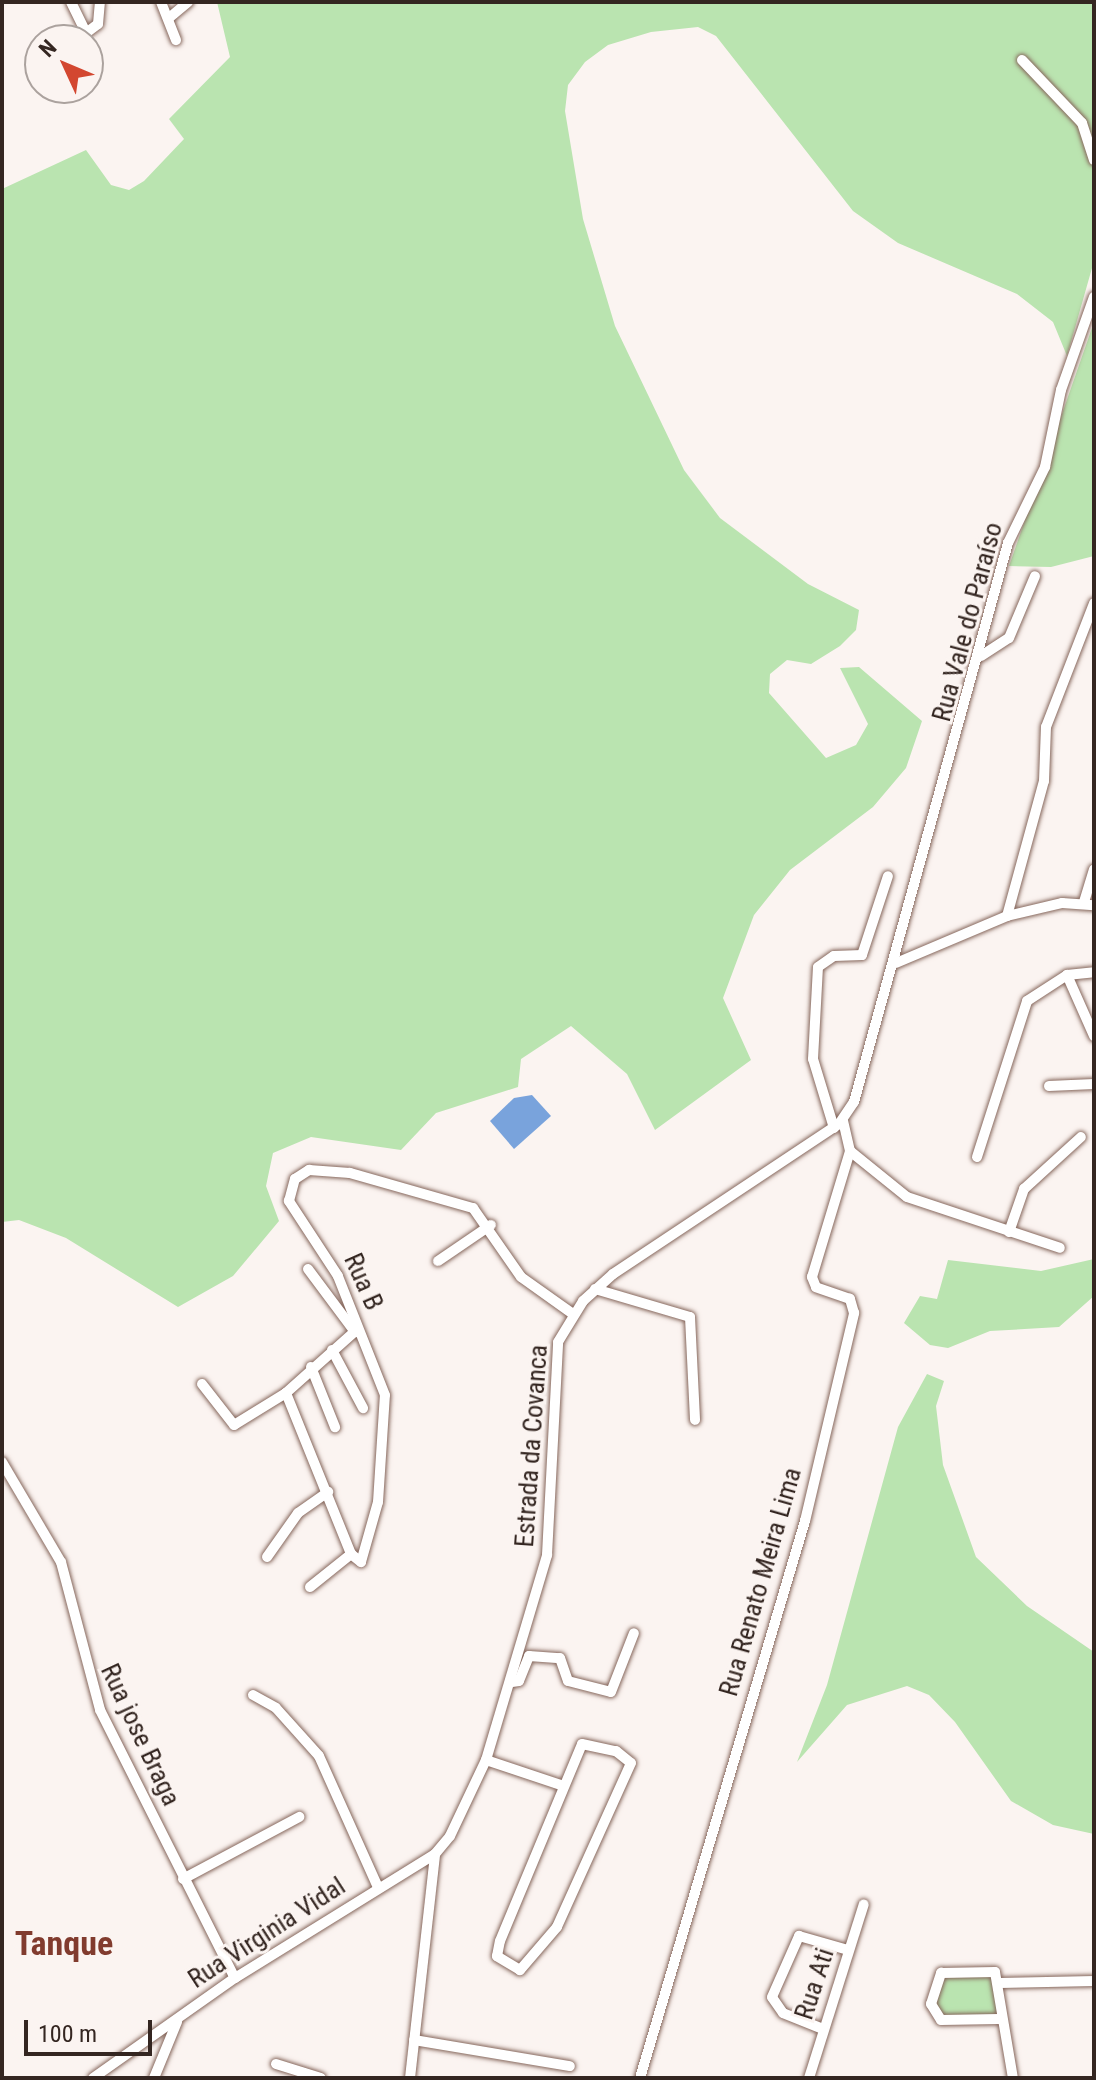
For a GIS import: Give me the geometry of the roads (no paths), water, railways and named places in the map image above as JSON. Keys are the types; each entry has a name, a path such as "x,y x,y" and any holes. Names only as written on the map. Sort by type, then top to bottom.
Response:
{"street":[{"path":"71,2 86,33 98,24 100,2"},
{"path":"161,2 176,40"},
{"path":"169,18 188,2"},
{"path":"1022,60 1082,123 1094,160"},
{"name":"Rua Vale do Paraíso","path":"896,963 981,656 1008,543 1045,467 1061,390 1094,297"},
{"path":"981,656 1009,638 1035,576"},
{"path":"1007,916 1044,781 1046,727 1094,603"},
{"path":"838,1124 896,963 1007,916 1089,904 1094,869"},
{"name":"Rua Renato Meira Lima","path":"640,2078 805,1521 854,1313 850,1299 816,1287 812,1277 850,1151 814,1068 816,976 828,958 862,955 888,876"},
{"path":"977,1157 1020,1014 1035,992 1067,975 1094,972"},
{"path":"1067,975 1094,1036"},
{"path":"1049,1086 1094,1084"},
{"name":"Estrada da Covanca","path":"410,2078 435,1854 486,1760 512,1682 547,1555 558,1342 573,1314 595,1289 838,1124"},
{"path":"1009,1232 1024,1189 1081,1137"},
{"path":"850,1151 907,1197 1060,1248"},
{"name":"Rua B","path":"351,1554 361,1562 368,1554 386,1443 382,1381 356,1332 327,1254 289,1201 289,1187 302,1173 350,1173 473,1208 491,1225 521,1277 573,1314"},
{"path":"438,1261 491,1225"},
{"path":"202,1384 234,1425 286,1396 311,1367 356,1332 308,1269"},
{"path":"595,1289 690,1317 695,1420"},
{"path":"332,1350 363,1408"},
{"path":"311,1367 335,1427"},
{"path":"286,1396 351,1554 310,1587"},
{"name":"Rua jose Braga","path":"2,1462 61,1562 92,1690 183,1879 235,1978"},
{"path":"267,1557 298,1513 328,1492"},
{"path":"512,1682 519,1681 529,1656 560,1658 568,1681 611,1692 634,1633"},
{"path":"253,1695 276,1708 319,1756 378,1887"},
{"path":"582,1744 629,1759 557,1927 520,1970 497,1951 564,1786 582,1744"},
{"path":"486,1760 564,1786"},
{"path":"183,1879 299,1817"},
{"name":"Rua Virginia Vidal","path":"154,2078 178,2020 235,1978 435,1854"},
{"name":"Rua Ati","path":"809,2078 864,1904"},
{"path":"823,2029 783,2013 772,1997 799,1936 848,1950"},
{"path":"999,2019 941,2020 931,2004 948,1968 987,1967 1000,1983 999,2019 1013,2078"},
{"path":"1000,1983 1094,1981"},
{"path":"93,2078 178,2020"},
{"path":"414,2040 570,2066"},
{"path":"276,2064 321,2078"}],"water":[{"path":"532,1095 551,1116 514,1149 490,1121 514,1098"}],"district":[{"name":"Tanque","path":"64,1944"}]}
